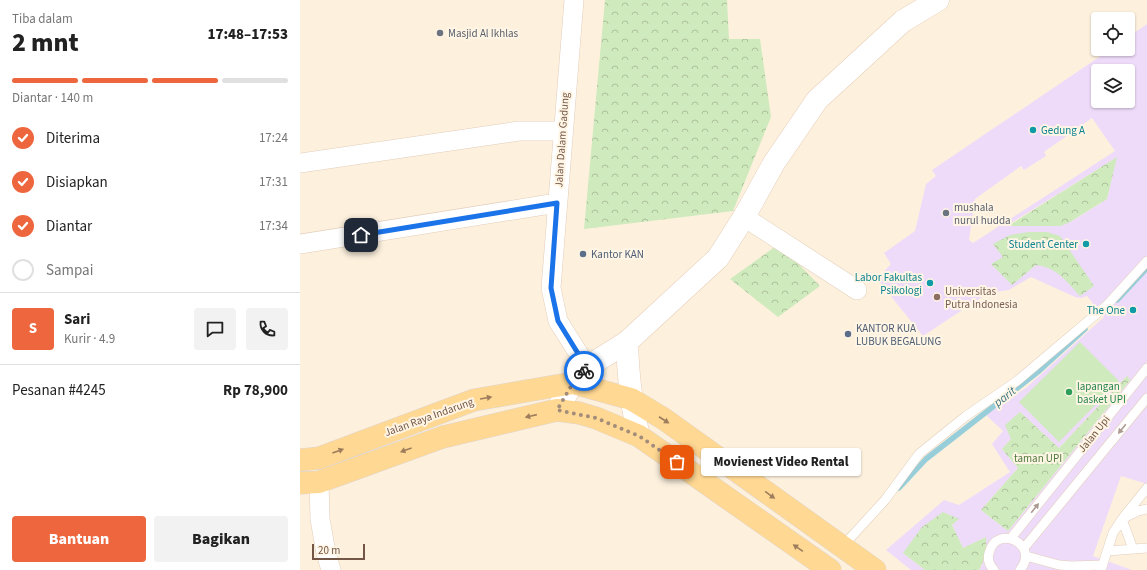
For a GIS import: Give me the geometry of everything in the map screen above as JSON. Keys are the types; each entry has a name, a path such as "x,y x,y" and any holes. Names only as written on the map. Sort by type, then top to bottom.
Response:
{"main road":[{"path":"557,410 580,375 627,342 718,258 744,217 774,163 817,100 903,21 938,0"},
{"path":"627,342 631,399 633,414 639,436"},
{"name":"Jalan Raya Indarung","path":"300,460 319,458 474,400 580,375 631,399 664,419 875,570"},
{"name":"Jalan Raya Indarung","path":"310,483 443,437 557,410 596,418 639,436 830,570"}],"street":[{"name":"Jalan Dalam Gadung","path":"574,0 551,288 558,321 580,375"},
{"path":"300,163 519,131 563,131"},
{"path":"300,244 557,203"},
{"path":"744,217 857,290"},
{"path":"310,483 320,519 331,570"}],"lane":[{"path":"842,547 885,500 919,454 966,416 1017,380 1107,305 1147,260"},
{"name":"Jalan Upi","path":"1011,538 1147,368"},
{"name":"Jalan Upi","path":"1020,570 1024,565 1025,552 1147,398"},
{"path":"989,568 988,557 990,549 995,542 1002,538 1011,538 1018,542 1025,552 1059,565 1102,568 1113,533 1122,519 1147,488"},
{"path":"1122,519 1138,511 1147,509"},
{"path":"1122,519 1133,549"},
{"path":"1108,551 1147,548"}],"shaded area":[{"name":"Universitas Putra Indonesia","path":"1147,24 1147,484 1121,476 1093,556 1132,570 979,570 983,563 986,537 963,548 952,525 959,519 903,553 925,570 911,570 886,550 944,500 959,505 1010,472 992,444 1003,431 986,415 1027,387 1104,317 1087,296 1081,298 1075,297 1031,277 1009,290 988,293 923,336 877,279 891,264 884,253 915,231 926,184 936,176 932,170 1101,56 1135,56 1135,32","holes":["1092,118 1115,151 973,243 969,240 975,199 1021,166 1024,170 1046,156 1044,152","1116,158 1107,199 1085,213 1070,222 1008,225","1126,377 1130,380 1008,531 981,510 1018,468 1002,449 1011,439 1020,412 1059,448"]}],"green space":[{"path":"605,0 727,0 729,39 760,39 771,117 733,211 584,229"},
{"path":"1117,157 1107,199 1061,226 1008,226"},
{"path":"1029,232 1047,232 1060,236 1094,286 1080,296 1066,280 1056,272 1036,265 1012,285 991,264 1003,257 993,244 1010,235"},
{"path":"779,244 820,286 778,317 730,279"},
{"name":"lapangan basket UPI","path":"1080,342 1119,381 1059,442 1019,402"},
{"name":"taman UPI","path":"1127,376 1130,380 1008,531 981,510 1018,468 1002,449 1011,439 1005,425 1020,412 1059,448"},
{"path":"943,512 959,519 952,525 963,548 986,537 985,554 979,570 925,570 903,553 922,527"}],"waterway":[{"name":"parit","path":"1117,300 1147,268"},
{"name":"parit","path":"899,488 926,459 1039,371 1085,329"}],"way so far":[{"path":"584,371 573,383 557,410 579,413 596,418 639,436 677,462"}],"place":[{"name":"Masjid Al Ikhlas","path":"440,33"},
{"name":"Gedung A","path":"1033,130"},
{"name":"mushala nurul hudda","path":"946,213"},
{"name":"Student Center","path":"1086,244"},
{"name":"Kantor KAN","path":"583,254"},
{"name":"Labor Fakultas Psikologi","path":"930,283"},
{"name":"Universitas Putra Indonesia","path":"937,297"},
{"name":"The One","path":"1133,310"},
{"name":"KANTOR KUA LUBUK BEGALUNG","path":"848,334"},
{"name":"lapangan basket UPI","path":"1069,392"},
{"name":"Movienest Video Rental","path":"677,462"}],"route":[{"path":"361,235 557,203 551,288 558,321 587,368 584,371"}]}
